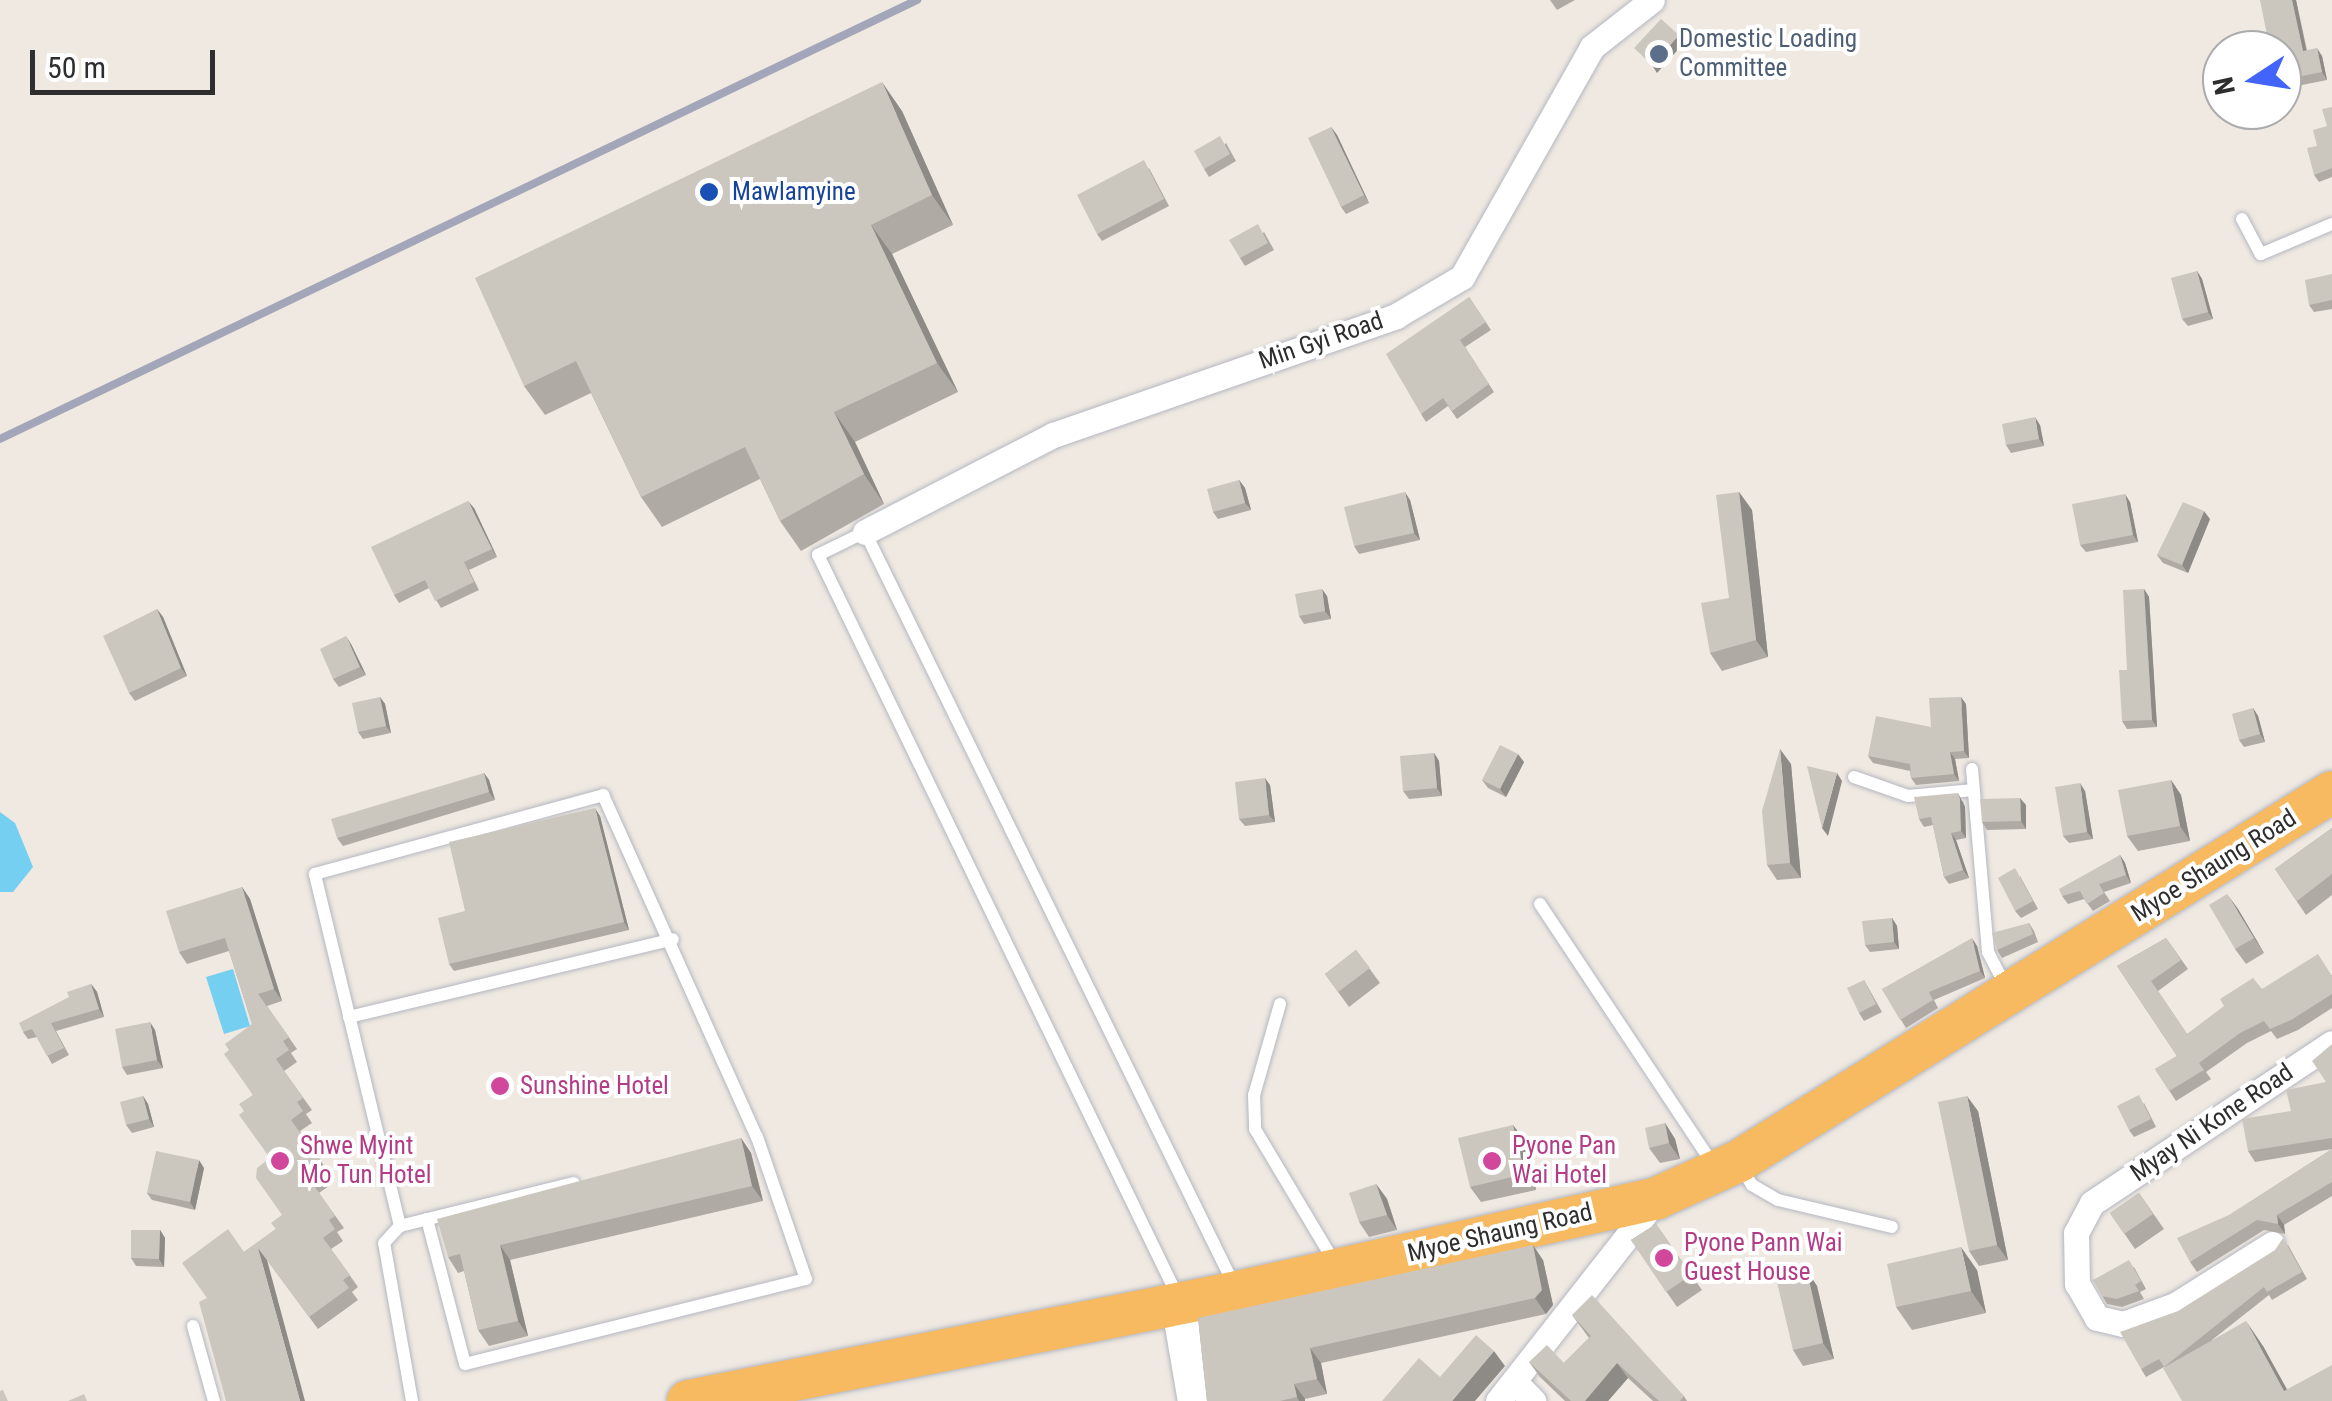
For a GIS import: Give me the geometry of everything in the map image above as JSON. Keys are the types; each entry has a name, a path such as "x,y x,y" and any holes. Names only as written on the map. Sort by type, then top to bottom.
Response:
{"highway":[{"name":"Myoe Shaung Road","path":"688,1401 1238,1292 1656,1198 1728,1166 2011,996 2332,792"}],"main road":[{"path":"1180,1302 1197,1401"}],"street":[{"name":"Min Gyi Road","path":"865,532 1053,435 1396,316 1462,277 1592,47 1652,0"},
{"path":"2272,1244 2175,1305 2123,1324 2097,1318 2077,1284 2076,1233 2092,1203 2332,1043"},
{"path":"1533,1401 1506,1391 1656,1198"}],"lane":[{"path":"2242,219 2261,254 2332,224"},
{"path":"1180,1302 818,556 865,532 1238,1292"},
{"path":"1972,769 1988,952 2011,996"},
{"path":"1854,777 1908,796 1974,790"},
{"path":"400,1226 315,874 603,794 673,939 758,1137 806,1279 465,1364 427,1219"},
{"path":"1540,904 1728,1166 1752,1186 1778,1200 1892,1227"},
{"path":"350,1018 673,939"},
{"path":"1280,1004 1254,1095 1255,1130 1339,1269"},
{"path":"739,1142 758,1137"},
{"path":"412,1401 384,1243 400,1226 592,1178"},
{"path":"193,1326 214,1401"}],"water":[{"path":"0,812 15,823 33,867 13,892 0,892"},
{"path":"233,969 250,1026 224,1034 206,977"}],"building":[{"path":"2260,0 2292,0 2298,30 2266,30"},
{"path":"1661,19 1679,35 1652,65 1634,48"},
{"path":"2302,46 2303,51 2317,48 2322,72 2302,76"},
{"path":"882,82 932,195 871,225 937,363 834,412 864,474 780,521 745,447 641,497 576,361 524,386 475,278"},
{"path":"2332,107 2332,168 2314,175 2307,148 2317,146 2313,130 2327,126 2322,109"},
{"path":"1331,127 1364,195 1341,207 1308,138"},
{"path":"1220,136 1230,154 1204,169 1194,151"},
{"path":"1144,160 1164,199 1097,234 1077,195"},
{"path":"1258,224 1268,243 1240,258 1229,240"},
{"path":"2197,271 2208,312 2182,319 2171,278"},
{"path":"2332,274 2332,300 2309,305 2305,280"},
{"path":"1469,297 1486,322 1460,340 1489,384 1452,411 1443,398 1421,414 1386,354"},
{"path":"2035,417 2039,439 2006,445 2002,424"},
{"path":"1239,480 1245,503 1213,512 1207,489"},
{"path":"1405,492 1414,533 1354,546 1344,507"},
{"path":"1739,492 1756,640 1710,653 1701,603 1729,598 1716,495"},
{"path":"2125,494 2133,535 2080,545 2072,504"},
{"path":"468,501 492,549 464,562 474,582 435,601 425,580 394,595 371,547"},
{"path":"2183,502 2204,511 2182,565 2157,555"},
{"path":"1322,589 1325,611 1299,616 1295,594"},
{"path":"2144,589 2152,720 2122,721 2119,670 2127,670 2123,590"},
{"path":"157,609 181,668 129,693 103,636"},
{"path":"346,636 360,667 333,679 320,649"},
{"path":"380,697 386,726 358,732 352,703"},
{"path":"1961,697 1964,751 1950,752 1954,774 1911,778 1910,764 1868,756 1876,716 1931,727 1929,698"},
{"path":"2253,708 2260,734 2239,740 2232,714"},
{"path":"1500,745 1518,754 1500,789 1482,780"},
{"path":"1780,749 1790,863 1767,865 1762,811"},
{"path":"1434,753 1437,788 1403,791 1400,756"},
{"path":"1807,766 1837,773 1822,828"},
{"path":"484,773 489,792 337,838 331,819"},
{"path":"1265,778 1269,815 1239,819 1235,782"},
{"path":"2171,780 2180,826 2127,836 2118,790"},
{"path":"2080,783 2087,832 2063,836 2055,787"},
{"path":"1958,793 1961,831 1951,833 1963,870 1944,877 1931,817 1919,819 1914,797"},
{"path":"2020,798 2021,821 1982,822 1980,799"},
{"path":"595,808 624,922 449,964 438,918 465,911 449,842"},
{"path":"2332,828 2332,874 2297,901 2275,869"},
{"path":"2120,855 2126,875 2099,884 2104,893 2087,904 2080,891 2062,896 2059,889"},
{"path":"2015,868 2033,901 2015,911 1998,878"},
{"path":"242,887 274,989 258,994 289,1037 283,1041 289,1050 276,1059 303,1098 297,1102 303,1111 291,1120 321,1161 315,1165 320,1174 311,1181 335,1216 329,1220 335,1229 323,1238 350,1275 343,1280 349,1288 309,1317 258,1248 300,1401 226,1401 199,1302 207,1298 182,1263 228,1229 244,1252 276,1229 271,1223 282,1215 256,1178 257,1168 270,1158 239,1115 244,1111 239,1104 253,1095 224,1054 229,1050 225,1044 252,1024 225,938 179,952 166,911"},
{"path":"2227,894 2254,938 2235,949 2209,905"},
{"path":"1892,918 1894,942 1865,945 1862,921"},
{"path":"2029,923 2033,934 1997,950 1992,933"},
{"path":"1972,938 1980,971 1929,992 1933,1000 1900,1020 1882,989"},
{"path":"2166,938 2181,960 2151,981 2187,1034 2224,1006 2220,999 2253,978 2262,989 2318,954 2332,976 2332,994 2270,1029 2264,1021 2240,1033 2199,1063 2204,1070 2169,1091 2155,1069 2177,1056 2117,966"},
{"path":"1356,950 1370,968 1338,992 1325,974"},
{"path":"1864,980 1876,1004 1859,1013 1847,988"},
{"path":"91,984 99,1009 51,1023 64,1048 47,1056 32,1029 23,1032 19,1023 69,997 67,992"},
{"path":"150,1022 157,1060 122,1067 115,1029"},
{"path":"2332,1044 2332,1138 2248,1151 2242,1119 2291,1111 2286,1090 2326,1082 2312,1061"},
{"path":"2139,1095 2151,1119 2129,1130 2117,1106"},
{"path":"143,1096 149,1119 126,1125 120,1102"},
{"path":"1967,1096 1997,1245 1969,1251 1938,1102"},
{"path":"1665,1123 1669,1143 1649,1148 1645,1128"},
{"path":"1513,1125 1525,1174 1470,1187 1458,1138"},
{"path":"741,1138 752,1186 500,1245 518,1321 478,1330 460,1254 448,1257 437,1219"},
{"path":"2332,1149 2332,1182 2277,1215 2278,1224 2257,1220 2190,1262 2177,1238 2231,1214"},
{"path":"156,1151 199,1160 190,1202 147,1193"},
{"path":"1376,1184 1387,1215 1359,1222 1349,1193"},
{"path":"2139,1193 2153,1214 2124,1234 2110,1213"},
{"path":"1656,1224 1691,1275 1666,1292 1631,1240"},
{"path":"131,1230 160,1230 159,1259 131,1258"},
{"path":"2283,1238 2302,1272 2267,1292 2264,1287 2164,1367 2159,1359 2141,1369 2120,1332 2178,1311 2275,1250"},
{"path":"1533,1245 1542,1290 1535,1298 1310,1348 1317,1379 1294,1384 1297,1397 1280,1401 1207,1401 1198,1318"},
{"path":"1961,1247 1971,1291 1896,1307 1887,1264"},
{"path":"2129,1260 2141,1281 2135,1285 2139,1291 2117,1299 2102,1296 2093,1280"},
{"path":"1807,1271 1823,1343 1793,1350 1776,1278"},
{"path":"1592,1295 1684,1396 1680,1401 1659,1401 1617,1363 1585,1401 1571,1401 1529,1362 1547,1345 1564,1363 1591,1336 1572,1315"},
{"path":"2246,1321 2284,1391 2332,1365 2332,1401 2182,1401 2163,1368"},
{"path":"1476,1335 1494,1351 1452,1401 1382,1401 1419,1358 1440,1377"},
{"path":"84,1394 87,1401 68,1401"}],"railway":[{"path":"0,439 917,0"}],"place":[{"name":"Domestic Loading Committee","path":"1659,54"},
{"name":"Mawlamyine","path":"709,192"},
{"name":"Sunshine Hotel","path":"500,1086"},
{"name":"Shwe Myint Mo Tun Hotel","path":"280,1161"},
{"name":"Pyone Pan Wai Hotel","path":"1492,1161"},
{"name":"Pyone Pann Wai Guest House","path":"1664,1258"}]}
